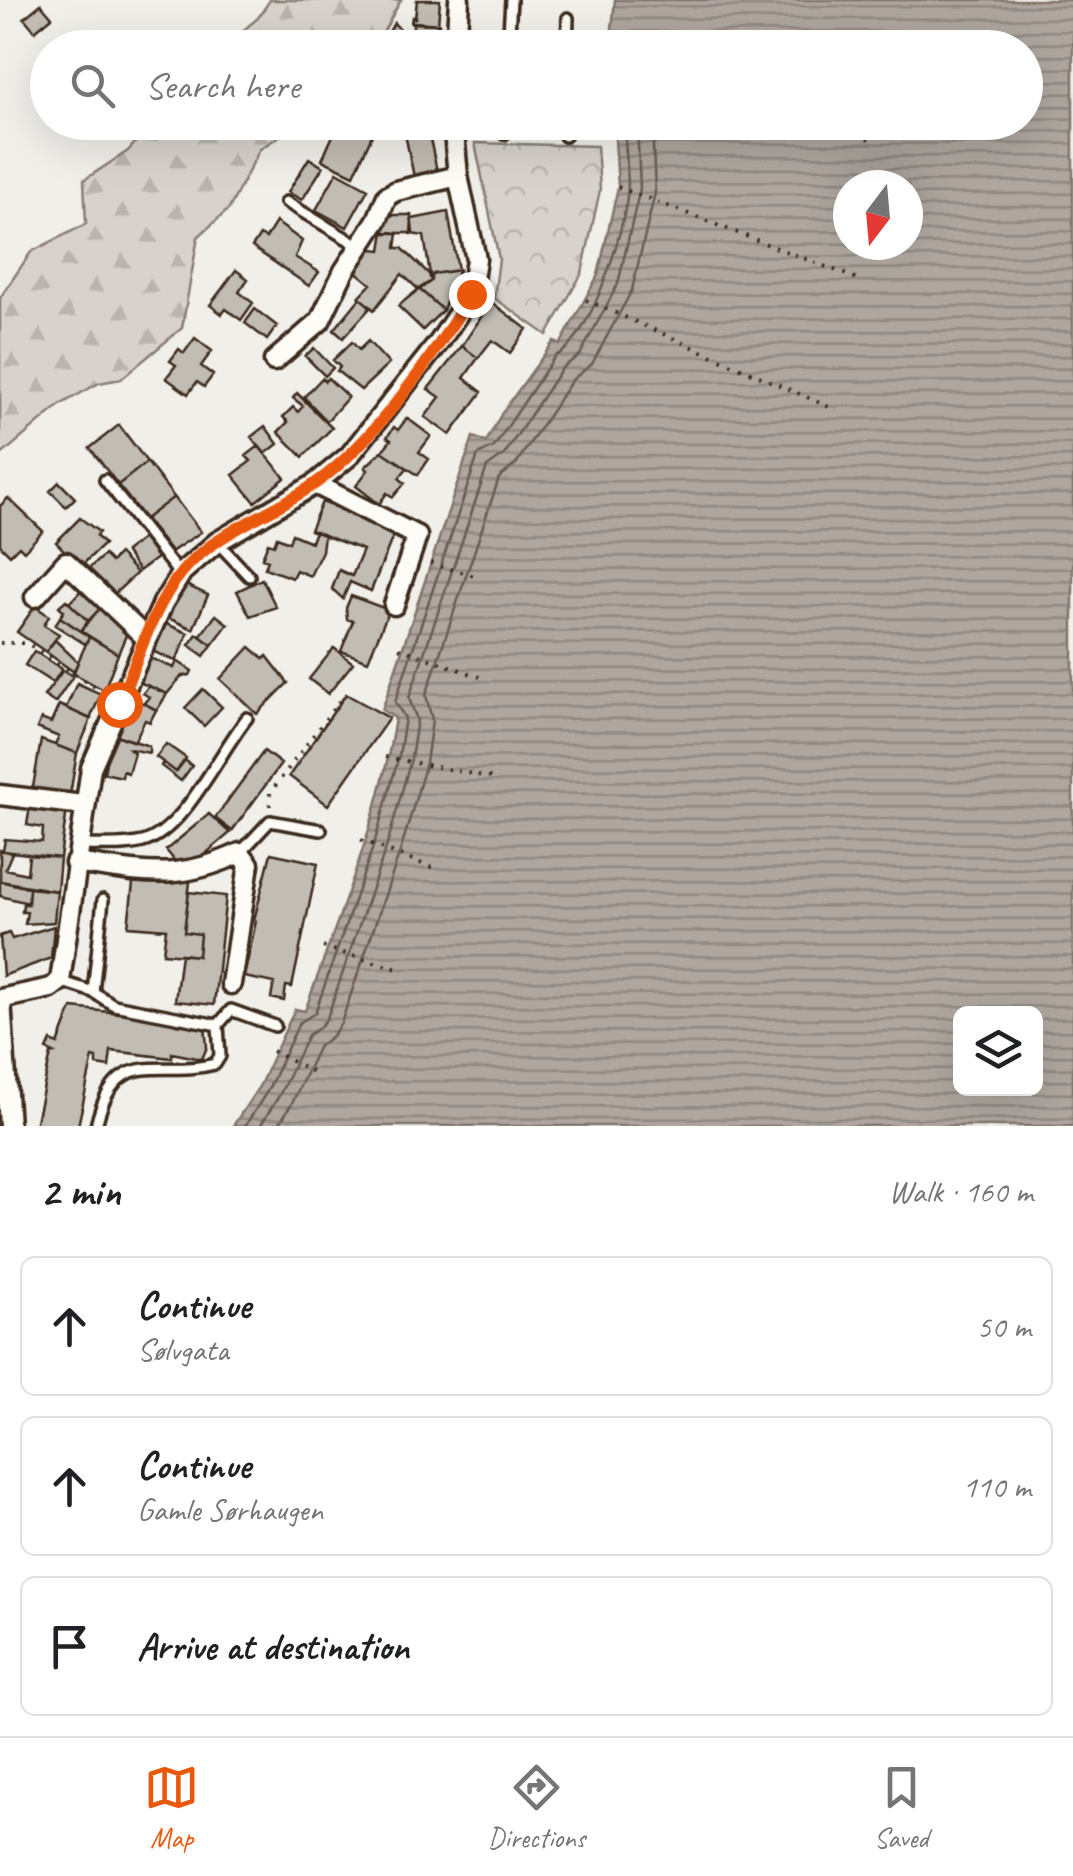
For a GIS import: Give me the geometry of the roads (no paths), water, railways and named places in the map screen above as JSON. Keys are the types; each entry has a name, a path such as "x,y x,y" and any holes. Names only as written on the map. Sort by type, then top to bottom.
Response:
{"street":[{"path":"457,30 459,0"},
{"path":"9,1126 1,999 56,985 91,768 146,639 180,575 217,542 315,484 349,456 440,342 471,294 476,259 454,140"},
{"path":"274,361 320,321 387,196 396,190 458,176"},
{"path":"315,484 417,536 394,605"},
{"path":"35,597 66,562 146,639"},
{"path":"0,796 83,805"},
{"path":"76,854 156,874 201,869 240,853 249,864 231,984"}],"lane":[{"path":"509,30 511,0"},
{"path":"568,18 568,30"},
{"path":"286,202 362,247"},
{"path":"105,480 180,575"},
{"path":"217,542 249,576"},
{"path":"76,854 146,841 165,829 184,810 247,718"},
{"path":"240,853 270,821 321,830"},
{"path":"93,992 103,900"},
{"path":"56,985 93,992 114,1006 218,1025"},
{"path":"96,1126 107,1093 133,1070 215,1064 220,1056 218,1025 232,1010 275,1026"}],"water":[{"path":"615,0 1073,0 1073,1126 233,1126 260,1085 295,1009 305,1011 344,903 369,830 388,756 395,718 382,710 473,437 486,442 554,341 560,345 598,275 618,187 615,140 1043,140 1043,30 612,30"}]}
